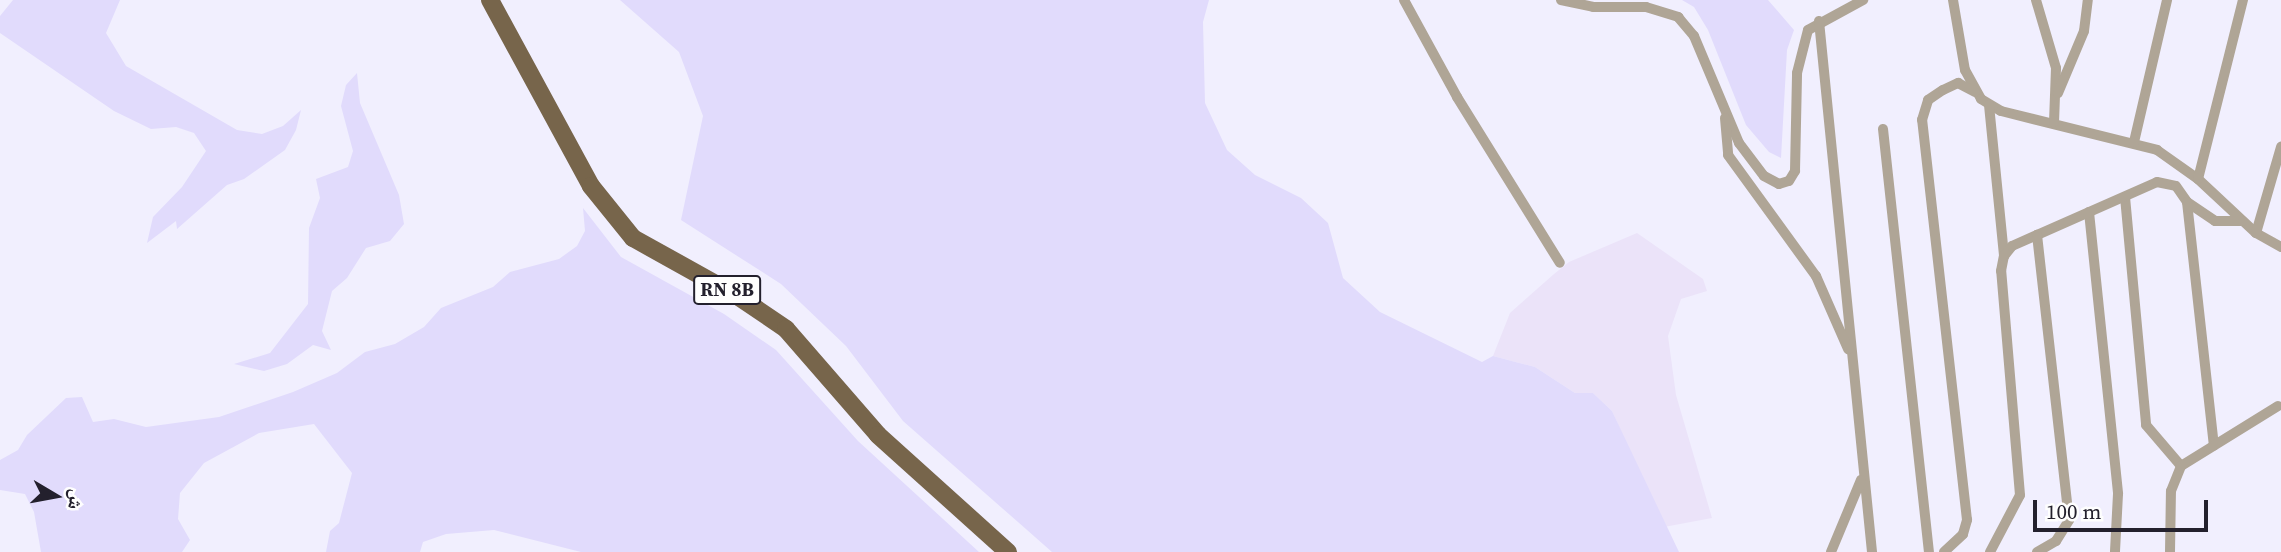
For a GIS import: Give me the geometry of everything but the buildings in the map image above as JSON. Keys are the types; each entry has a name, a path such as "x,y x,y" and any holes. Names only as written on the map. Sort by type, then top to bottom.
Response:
{"main road":[{"name":"RN 8B","path":"490,0 591,186 633,238 739,297 786,329 878,435 1008,552"}],"street":[{"path":"1404,0 1450,86 1560,263"},
{"path":"1561,0 1593,7 1646,7 1678,17 1694,36 1725,115 1764,176 1774,183 1789,181 1796,161 1800,49 1808,30 1863,0"},
{"path":"1952,0 1965,70 1975,92"},
{"path":"2036,0 2056,68 2054,122"},
{"path":"2057,95 2084,31 2088,0"},
{"path":"2134,142 2167,0"},
{"path":"2198,179 2243,0"},
{"path":"1819,22 1862,480 1872,552"},
{"path":"1944,552 1963,534 1967,520 1922,120 1928,100 1958,83 1975,92 1989,105 2157,150 2198,179 2256,233 2281,247"},
{"path":"1989,105 2004,256 2001,271 2020,495 1990,552"},
{"path":"1725,115 1728,155 1810,266 1851,356"},
{"path":"1883,129 1929,552"},
{"path":"2256,233 2281,147"},
{"path":"2004,256 2012,246 2157,182 2176,186 2187,202 2215,221 2242,221"},
{"path":"2125,197 2146,425 2181,466"},
{"path":"2187,202 2214,446"},
{"path":"2089,212 2118,494 2115,552"},
{"path":"2037,235 2068,520 2056,541 2037,552"},
{"path":"2171,552 2171,491 2181,466 2280,405"},
{"path":"1831,552 1862,480"}],"shaded area":[{"path":"13,0 120,0 106,33 126,66 237,130 262,134 283,126 301,110 296,130 285,150 244,179 227,185 177,229 176,221 147,243 153,217 182,187 206,151 194,133 176,127 151,129 114,111 0,33 0,16"},
{"path":"620,0 1209,0 1203,22 1205,103 1227,150 1255,175 1301,198 1328,223 1343,278 1380,312 1482,362 1493,356 1535,367 1575,393 1593,393 1612,411 1679,552 1052,552 903,421 846,346 781,284 681,220 703,116 679,52"},
{"path":"1682,0 1768,0 1794,30 1787,50 1781,158 1769,152 1746,125 1708,30 1694,7"},
{"path":"357,73 360,103 399,195 404,224 390,241 366,248 347,278 332,291 322,331 331,350 313,345 287,364 264,371 234,364 270,353 308,304 309,228 320,198 316,179 348,167 353,151 341,106 346,85"},
{"path":"583,208 621,257 724,314 776,350 858,441 979,552 581,552 494,530 446,534 423,542 420,552 326,552 330,531 339,523 352,473 314,424 259,433 204,463 180,493 178,519 190,540 182,552 41,552 34,512 25,494 0,490 0,460 18,450 27,435 66,398 82,397 93,422 114,419 146,427 219,417 293,392 337,373 365,352 395,344 424,327 441,308 493,287 510,272 559,259 577,246 585,231"},
{"path":"1637,233 1703,279 1707,291 1681,299 1668,336 1676,395 1712,518 1664,527 1612,411 1593,393 1575,393 1535,367 1493,356 1510,313 1554,274 1569,262"}]}
